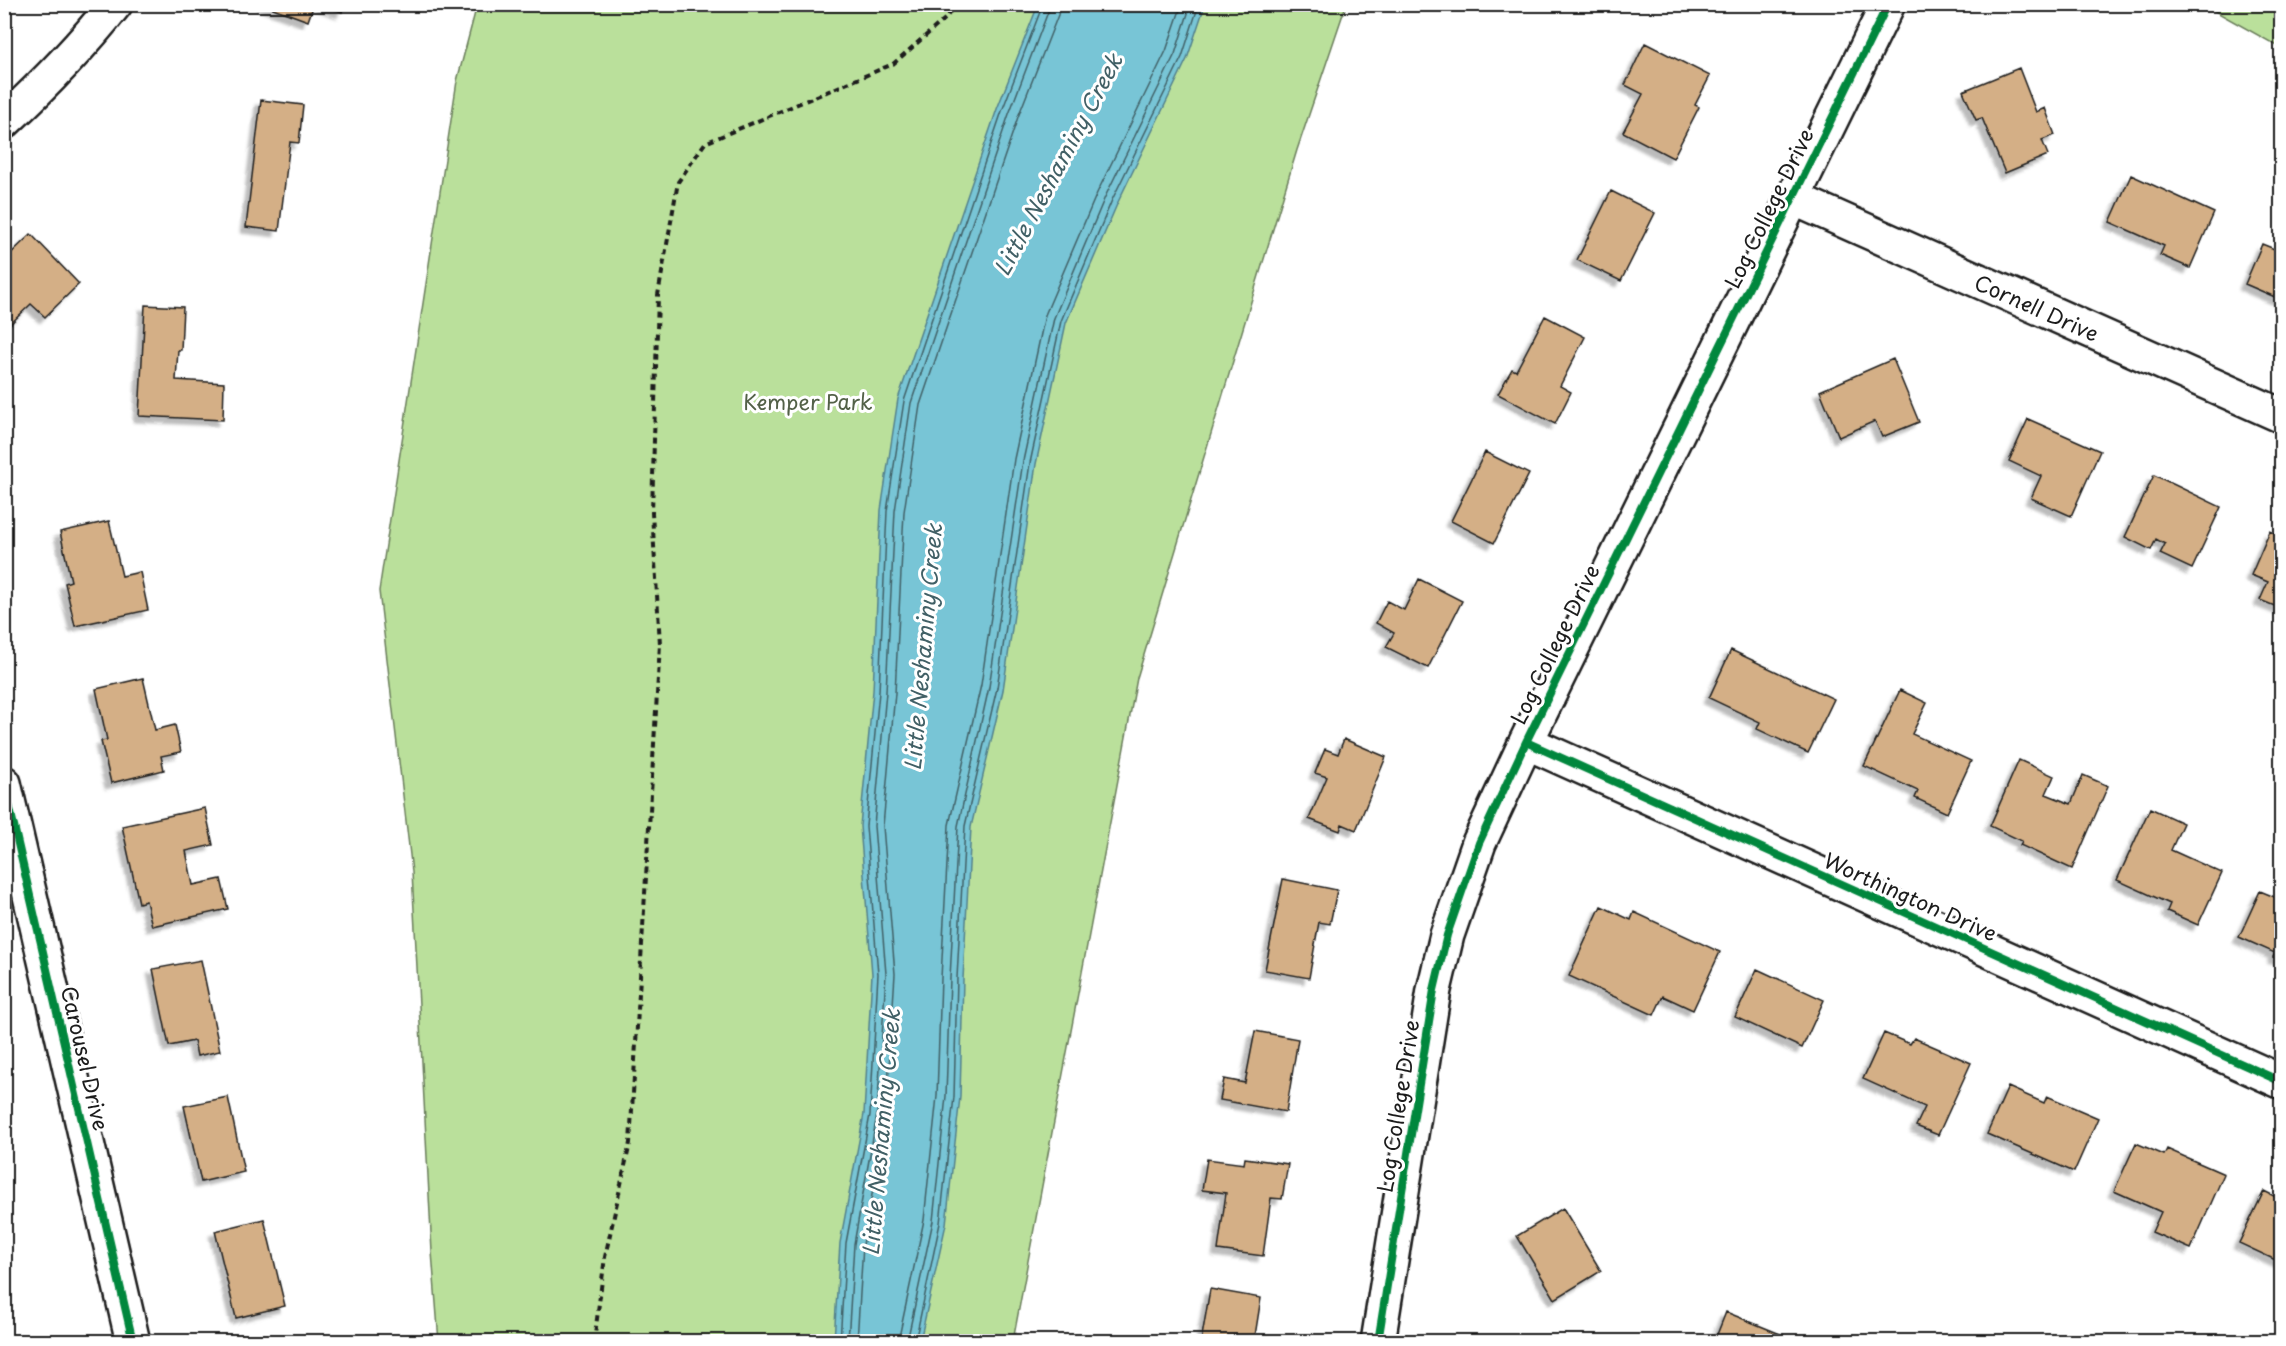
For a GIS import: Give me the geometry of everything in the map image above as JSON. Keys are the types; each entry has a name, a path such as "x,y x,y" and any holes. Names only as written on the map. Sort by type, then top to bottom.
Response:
{"street":[{"path":"4,122 40,88 98,26 115,4"},
{"name":"Log College Drive","path":"1378,1341 1434,990 1447,935 1479,843 1526,742 1888,4"},
{"name":"Cornell Drive","path":"1793,198 2282,416"},
{"name":"Worthington Drive","path":"1526,742 2282,1082"},
{"name":"Carousel Drive","path":"4,783 133,1341"}],"path":[{"path":"594,1341 605,1257 630,1143 660,644 652,513 658,295 678,182 705,142 893,64 946,18 955,4"}],"green space":[{"name":"Kemper Park","path":"477,5 1346,5 1297,150 1137,678 1013,1341 439,1342 432,1252 412,872 379,591 457,81"},
{"path":"2204,5 2281,5 2281,48"}],"water":[{"name":"Little Neshaminy Creek","path":"1038,5 1205,5 1187,59 1118,202 1066,323 1036,464 1003,690 971,827 963,979 960,1097 946,1224 920,1341 834,1341 840,1243 864,1114 872,974 860,826 873,691 881,510 898,399 997,109"}],"building":[{"path":"262,4 314,4 308,21"},
{"path":"319,4 345,4 342,12"},
{"path":"1645,43 1710,76 1695,105 1699,107 1673,158 1623,132 1643,94 1625,85"},
{"path":"2019,68 2036,112 2045,108 2055,135 2042,140 2048,155 2005,173 1982,118 1976,120 1963,91"},
{"path":"261,100 303,105 299,143 290,142 279,231 246,227"},
{"path":"2131,175 2214,213 2190,268 2160,255 2164,246 2110,222"},
{"path":"1611,191 1655,213 1621,281 1577,260"},
{"path":"31,234 79,284 45,317 31,304 4,330 4,260"},
{"path":"2262,244 2282,252 2282,300 2245,284"},
{"path":"145,305 183,307 181,350 178,350 176,380 224,383 223,420 139,416"},
{"path":"1545,316 1585,337 1560,386 1571,392 1555,424 1498,394 1512,369 1516,371"},
{"path":"1893,359 1919,422 1882,437 1875,421 1839,437 1820,391"},
{"path":"2028,419 2100,451 2071,516 2031,498 2041,476 2009,461"},
{"path":"1485,452 1529,474 1494,543 1451,521"},
{"path":"2154,475 2221,507 2192,569 2160,554 2165,544 2156,539 2151,550 2125,537"},
{"path":"109,521 122,576 140,572 148,610 75,626 65,583 71,581 60,532"},
{"path":"2270,531 2282,536 2282,609 2260,600 2268,582 2251,575"},
{"path":"1419,579 1462,601 1428,668 1386,647 1394,633 1376,623 1387,601 1404,610"},
{"path":"1731,650 1834,699 1808,753 1757,729 1760,722 1709,698"},
{"path":"143,678 155,730 175,725 181,752 161,756 164,770 111,783 101,741 107,740 96,689"},
{"path":"1900,690 1927,703 1912,734 1971,761 1947,813 1915,798 1918,791 1864,766"},
{"path":"1344,739 1386,757 1356,830 1342,824 1340,831 1309,819 1327,777 1315,773 1325,749 1338,754"},
{"path":"2019,760 2054,776 2046,794 2071,804 2083,775 2108,786 2072,869 2020,845 2022,841 1990,826"},
{"path":"205,808 213,845 186,851 193,885 221,879 228,909 152,926 146,901 139,903 122,826"},
{"path":"2150,808 2183,823 2171,850 2222,873 2198,925 2167,911 2170,904 2117,880"},
{"path":"1283,879 1337,890 1330,924 1319,922 1309,978 1265,970"},
{"path":"2260,891 2282,900 2282,960 2273,957 2275,953 2239,937"},
{"path":"1601,906 1631,920 1634,912 1720,952 1693,1010 1663,996 1654,1015 1569,976"},
{"path":"201,960 220,1051 197,1056 194,1041 169,1046 153,969"},
{"path":"1757,969 1824,1000 1802,1048 1735,1017"},
{"path":"1255,1031 1298,1039 1286,1112 1220,1100 1224,1079 1245,1083"},
{"path":"1884,1033 1910,1044 1914,1038 1971,1063 1938,1135 1916,1126 1925,1107 1863,1079"},
{"path":"2008,1087 2044,1103 2047,1096 2098,1118 2074,1172 1987,1134"},
{"path":"228,1097 244,1172 201,1182 184,1106"},
{"path":"2136,1143 2164,1155 2167,1149 2224,1174 2191,1249 2152,1232 2161,1212 2114,1191"},
{"path":"1245,1158 1288,1164 1282,1199 1271,1198 1263,1256 1218,1250 1226,1193 1202,1190 1207,1159 1244,1164"},
{"path":"2264,1191 2282,1200 2282,1263 2239,1243"},
{"path":"1563,1208 1601,1271 1555,1299 1517,1236"},
{"path":"264,1219 285,1306 236,1318 215,1231"},
{"path":"1210,1289 1261,1298 1254,1342 1201,1342"},
{"path":"1726,1312 1795,1340 1794,1342 1714,1342"}],"cycle path":[{"path":"1378,1342 1434,990 1447,935 1479,843 1526,742 1888,4"},
{"path":"1526,742 2282,1082"},
{"path":"4,783 133,1342"}]}
